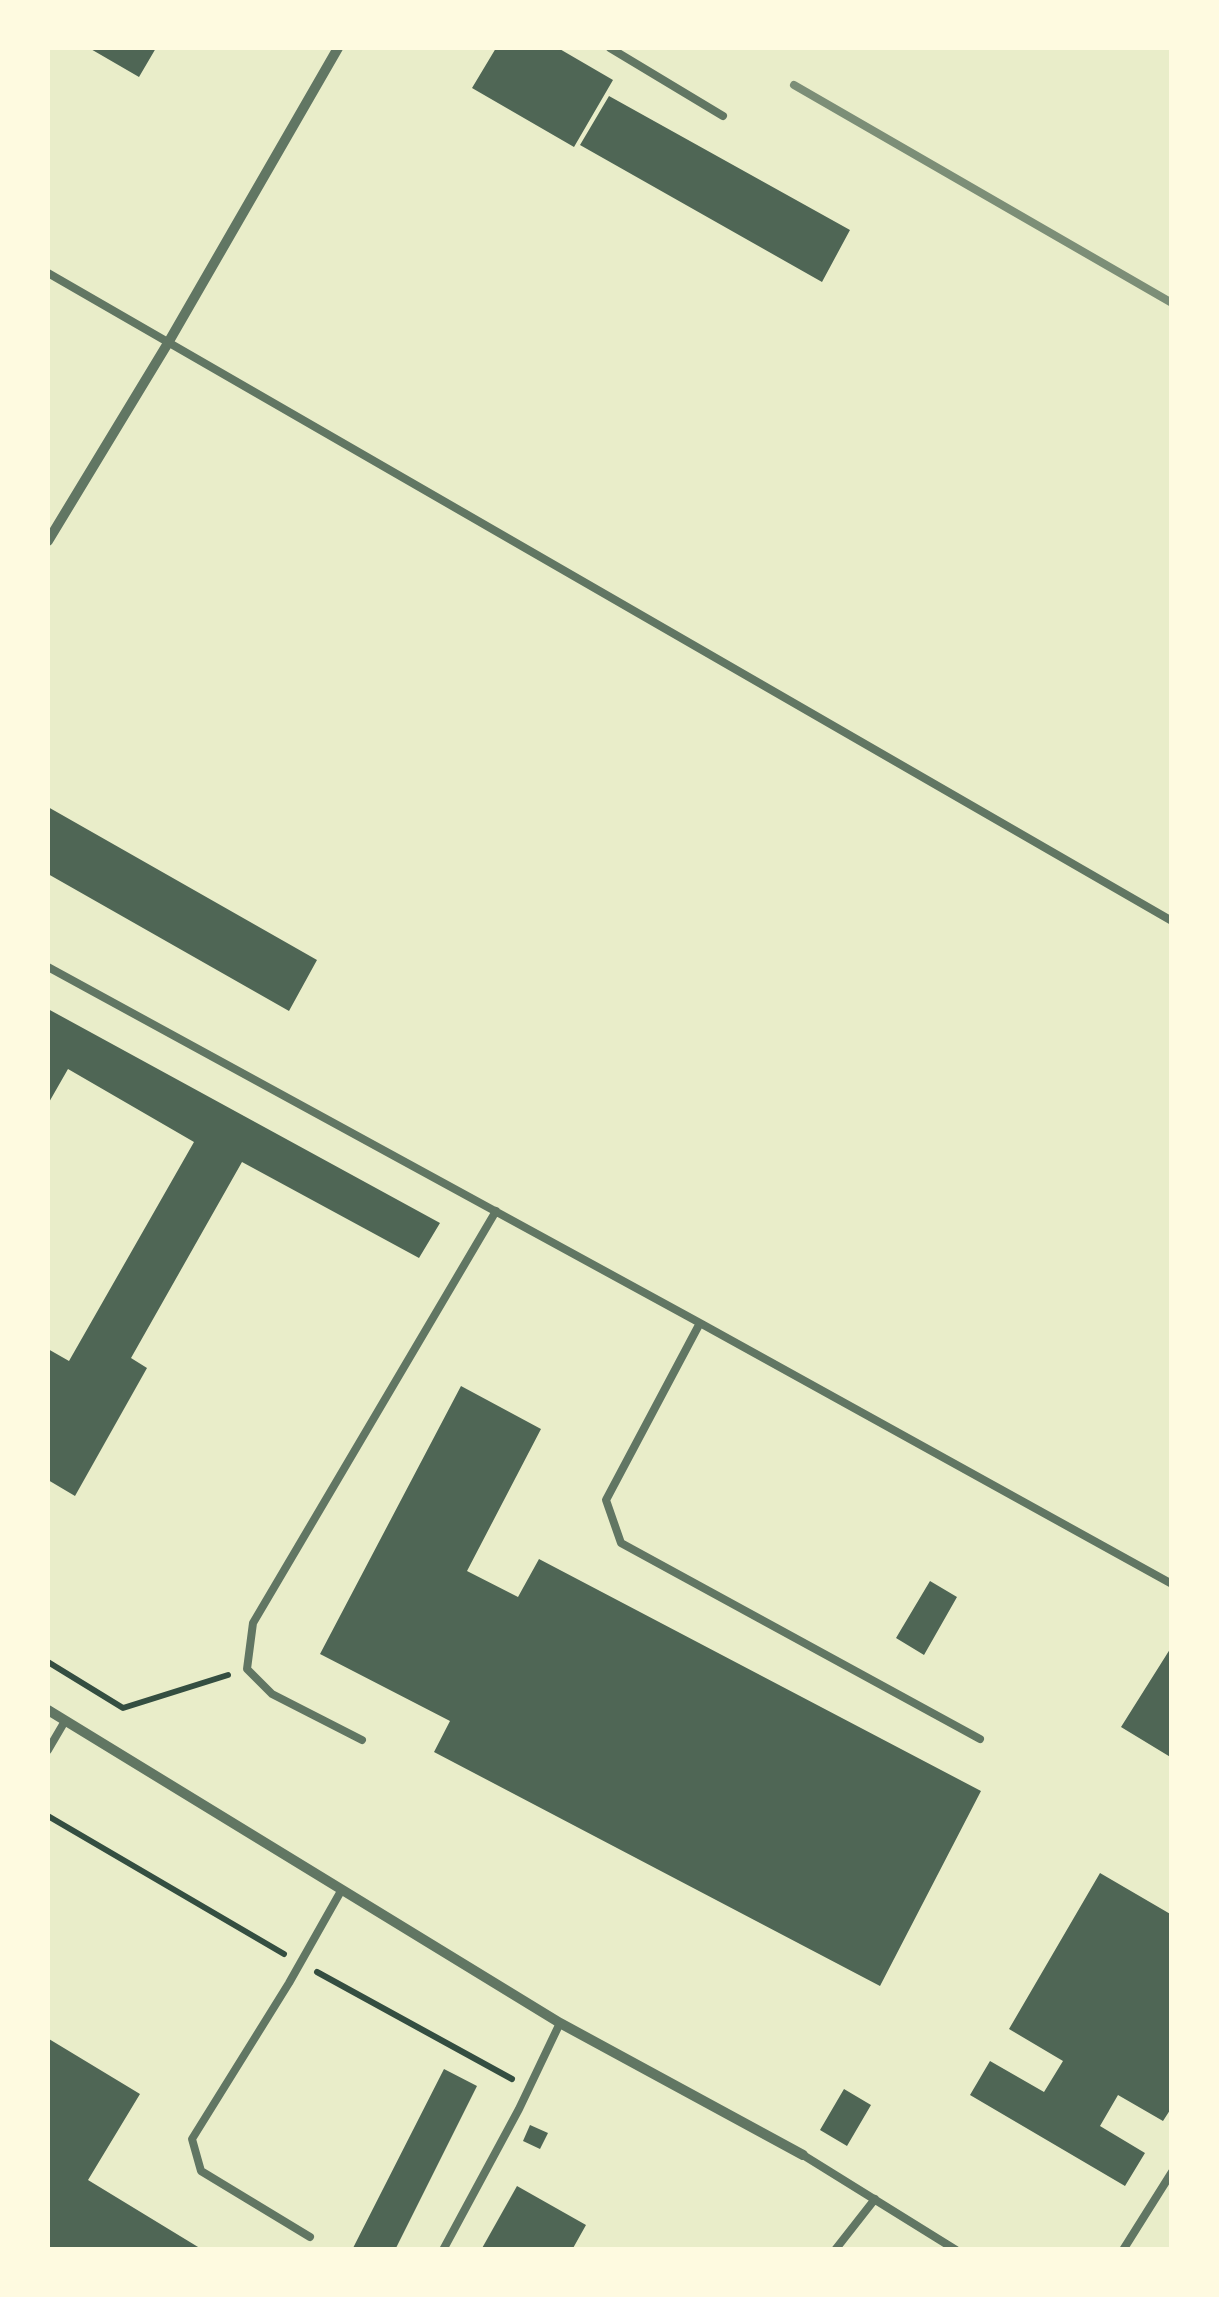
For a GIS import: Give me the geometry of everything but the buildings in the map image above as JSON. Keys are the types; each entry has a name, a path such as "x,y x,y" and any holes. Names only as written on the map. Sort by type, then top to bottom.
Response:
{"street":[{"path":"48,540 168,343 338,48"},
{"path":"48,1710 560,2024 804,2155"}],"lane":[{"path":"610,48 723,116"},
{"path":"48,273 1172,922"},
{"path":"48,967 1172,1584"},
{"path":"362,1740 272,1694 248,1669 253,1623 496,1211"},
{"path":"700,1323 606,1500 621,1543 980,1739"},
{"path":"48,1750 65,1721"},
{"path":"310,2237 201,2170 192,2138 341,1891"},
{"path":"443,2250 519,2110 560,2024"},
{"path":"804,2155 956,2250"},
{"path":"1123,2250 1172,2172"},
{"path":"835,2250 874,2198"}],"path":[{"path":"48,1662 123,1708 248,1669"}],"railway":[{"path":"794,85 1172,303"}]}
